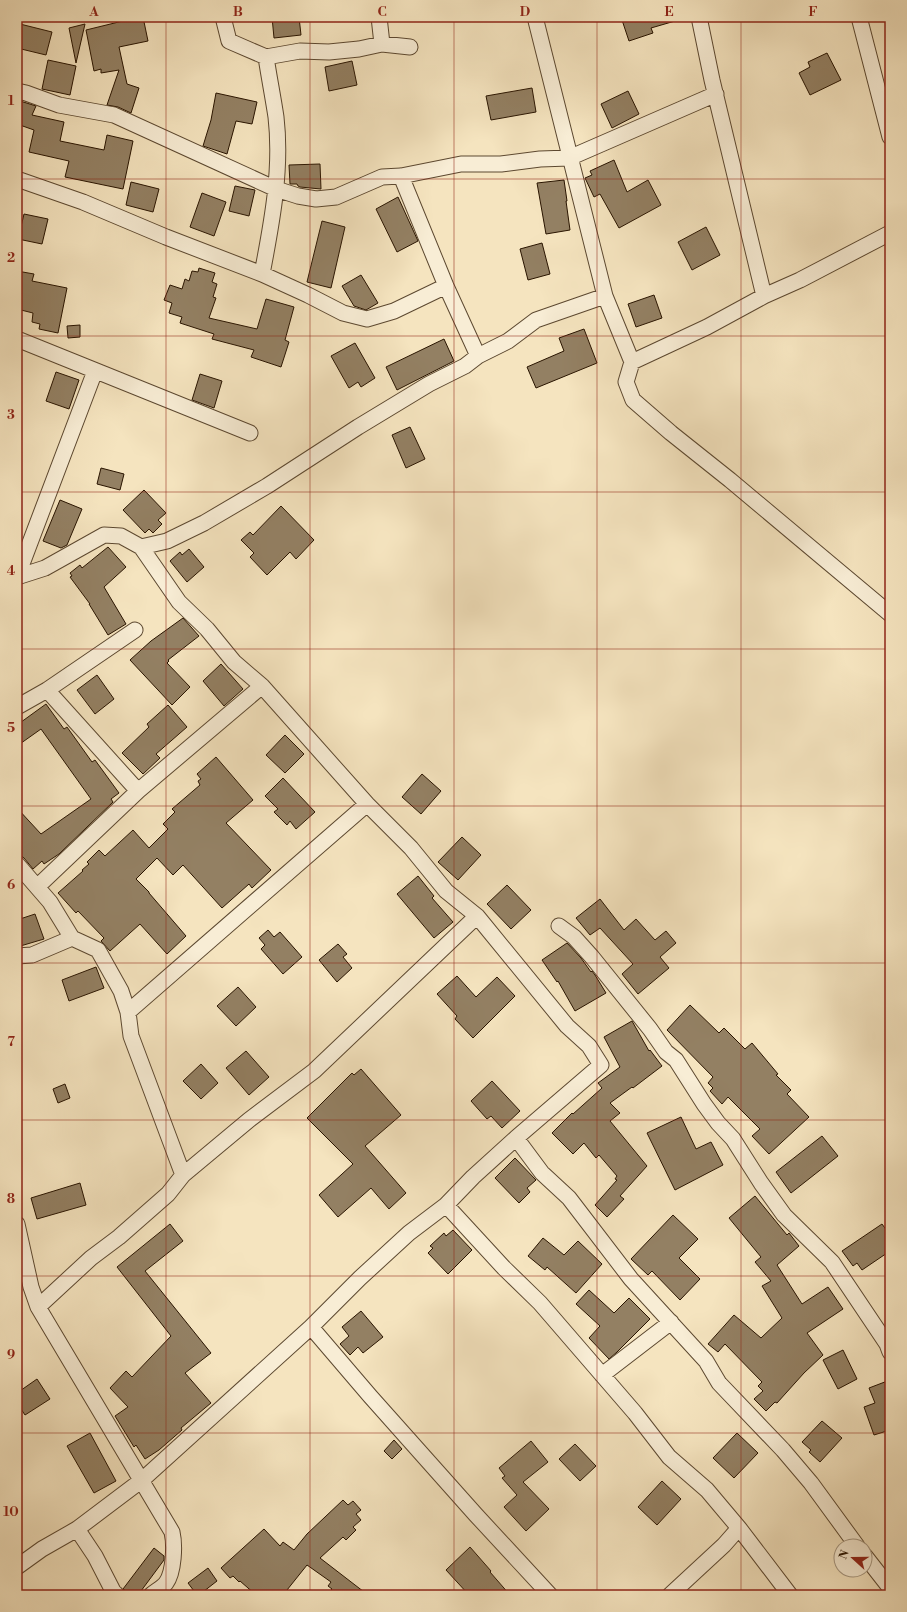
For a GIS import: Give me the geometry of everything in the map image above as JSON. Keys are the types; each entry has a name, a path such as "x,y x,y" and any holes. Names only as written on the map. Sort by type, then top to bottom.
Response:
{"street":[{"path":"223,17 229,41 266,57 300,51 329,52 358,49 382,44 410,47"},
{"path":"379,17 382,44"},
{"path":"534,17 604,296 632,362 626,382 633,400 890,614"},
{"path":"859,17 890,137"},
{"path":"702,18 716,94 764,296"},
{"path":"262,274 276,189 277,149 276,117 266,57"},
{"path":"17,91 59,105 114,115 190,151 220,162 276,189 298,196 316,199 336,197 382,177 401,176 461,164 501,164 540,159 569,158 716,94"},
{"path":"401,176 446,286 478,356"},
{"path":"17,179 83,202 166,237 262,274 343,313 367,320 394,311 446,286"},
{"path":"632,362 707,327 764,296 800,280 890,233"},
{"path":"141,548 167,541 204,523 267,486 358,427 429,384 466,366 478,356 508,340 536,320 604,296"},
{"path":"17,339 250,433"},
{"path":"17,577 95,371"},
{"path":"17,577 45,568 104,535 121,536 141,548 180,602 207,629 234,662 262,686 367,804 411,848 446,890 477,916 567,1026 589,1046 601,1065 473,1177 446,1206 409,1233 360,1278 311,1327 142,1480 77,1529 42,1549 17,1567"},
{"path":"17,707 47,690 135,630"},
{"path":"37,887 138,790 262,686"},
{"path":"47,690 138,790"},
{"path":"128,1012 367,804"},
{"path":"17,864 50,902 72,938 98,950 121,991 128,1012 131,1036 182,1175"},
{"path":"38,1307 91,1258 168,1194 182,1175 249,1120 314,1071 477,916"},
{"path":"559,926 574,937 592,957 650,1029 666,1052 676,1060 704,1104 718,1123 733,1139 760,1183 784,1215 832,1262 887,1344 890,1352"},
{"path":"17,956 32,954 72,938"},
{"path":"516,1138 542,1173 568,1198 631,1279 706,1361 719,1384 783,1450 851,1538"},
{"path":"446,1206 504,1268 540,1303 635,1413 669,1457 707,1490 739,1528 790,1595"},
{"path":"17,1224 38,1307 172,1532 174,1544 172,1566 167,1582 151,1595"},
{"path":"602,1376 671,1322"},
{"path":"311,1327 476,1515 550,1595"},
{"path":"670,1595 724,1545 739,1528"},
{"path":"77,1529 95,1556 113,1591 117,1595"},
{"path":"873,1566 890,1588"}],"building":[{"path":"143,17 148,41 119,47 127,84 139,88 131,113 118,107 107,105 119,70 101,73 101,69 94,71 86,30"},
{"path":"272,17 299,17 301,35 274,38"},
{"path":"621,17 675,17 675,21 651,28 653,33 629,41"},
{"path":"20,24 52,32 46,55 17,48 17,37"},
{"path":"85,24 76,63 69,28"},
{"path":"827,53 841,80 810,95 799,73 810,67 808,62"},
{"path":"48,60 76,66 70,95 42,89"},
{"path":"352,61 357,85 329,91 325,67"},
{"path":"532,88 536,112 491,120 486,96"},
{"path":"628,91 639,114 612,128 601,104"},
{"path":"216,93 257,102 252,124 236,121 227,154 203,146 211,120"},
{"path":"17,100 36,106 32,115 64,122 60,141 104,150 107,135 133,141 123,189 65,177 69,161 29,152 34,130 17,124"},
{"path":"614,160 627,192 648,180 661,205 619,228 600,194 594,197 585,178 592,175 590,171"},
{"path":"320,164 321,189 300,187 297,184 290,184 289,165"},
{"path":"564,180 570,230 546,234 537,183"},
{"path":"131,182 159,189 153,212 126,205"},
{"path":"235,186 255,190 249,216 229,211"},
{"path":"202,193 226,202 214,236 190,227"},
{"path":"398,197 418,241 397,252 376,209"},
{"path":"24,214 48,219 42,244 18,239"},
{"path":"322,221 345,227 331,288 307,282"},
{"path":"706,227 720,255 692,270 678,242"},
{"path":"542,243 550,274 528,280 520,249"},
{"path":"199,268 215,273 212,282 217,284 213,297 216,298 209,318 257,329 266,299 294,307 285,340 289,342 281,367 251,357 254,350 212,339 214,334 180,323 182,317 169,313 172,303 164,300 170,285 182,289 185,279 189,281 192,271 198,272"},
{"path":"17,271 34,274 32,281 67,288 58,333 39,329 40,324 32,322 33,313 17,309"},
{"path":"361,275 378,303 366,310 354,306 342,286"},
{"path":"654,295 662,318 636,327 628,304"},
{"path":"80,325 80,337 68,338 67,326"},
{"path":"584,329 597,363 536,388 527,367 564,351 559,338"},
{"path":"444,339 454,361 397,390 386,367"},
{"path":"355,343 375,378 361,387 358,382 349,388 331,356"},
{"path":"56,372 79,380 69,409 46,401"},
{"path":"200,374 222,381 214,408 192,400"},
{"path":"410,427 425,459 406,468 392,435"},
{"path":"101,468 124,474 120,490 97,484"},
{"path":"144,490 166,513 158,520 162,524 153,533 149,529 145,533 123,510"},
{"path":"60,500 82,509 67,545 61,548 43,541"},
{"path":"281,506 314,540 296,559 290,552 267,575 250,557 254,553 241,540 250,532 253,535"},
{"path":"108,547 126,567 104,587 126,624 108,635 90,604 70,577 72,576 70,573 80,565 82,568"},
{"path":"189,549 204,567 187,582 170,561 180,552 182,555"},
{"path":"183,618 199,636 168,660 169,661 167,663 190,687 172,705 130,660 151,641"},
{"path":"221,664 243,689 224,706 203,681"},
{"path":"97,675 114,699 95,714 77,690"},
{"path":"46,704 64,729 67,727 92,762 95,760 119,793 111,799 113,802 59,854 44,864 42,861 33,869 24,858 17,853 17,808 41,834 91,799 41,729 17,746 17,725"},
{"path":"168,705 187,727 156,754 160,758 143,774 122,753 149,727 147,724"},
{"path":"285,735 304,754 285,773 266,755"},
{"path":"216,757 253,800 226,823 271,870 252,888 249,884 222,908 183,865 173,875 157,858 136,879 149,892 186,936 167,954 140,924 110,951 101,941 104,938 78,911 76,913 58,893 83,871 82,870 89,864 87,862 99,850 105,856 133,830 149,848 168,829 163,824 175,812 172,809 200,785 198,781 201,779 197,774"},
{"path":"422,774 441,791 421,814 402,797"},
{"path":"283,778 315,812 296,829 290,821 287,825 274,812 278,809 265,796"},
{"path":"462,837 481,855 458,880 438,862"},
{"path":"418,876 434,896 432,898 453,922 434,938 397,894"},
{"path":"507,885 531,910 511,929 487,904"},
{"path":"600,899 624,930 636,919 655,940 666,931 676,943 660,957 669,968 638,994 622,974 633,964 600,928 590,935 576,918"},
{"path":"35,914 44,939 17,947 17,920"},
{"path":"268,930 274,937 280,932 302,957 283,974 261,949 265,945 259,938"},
{"path":"567,943 581,958 591,972 592,971 606,993 575,1011 558,981 557,982 542,960"},
{"path":"338,944 347,954 343,957 352,968 337,982 319,960"},
{"path":"96,967 104,988 69,1001 62,980"},
{"path":"457,976 476,997 497,977 515,996 473,1038 455,1019 457,1016 437,994"},
{"path":"238,987 256,1007 236,1026 217,1006"},
{"path":"690,1005 719,1033 724,1028 745,1049 752,1043 778,1074 776,1075 791,1090 787,1094 809,1117 769,1154 752,1136 760,1129 728,1097 722,1104 710,1091 713,1088 708,1083 713,1077 667,1030"},
{"path":"632,1021 649,1051 650,1050 662,1066 610,1103 620,1113 610,1121 647,1166 620,1196 624,1199 607,1217 595,1205 617,1180 615,1179 617,1176 599,1155 596,1158 584,1143 573,1154 552,1133 572,1113 573,1114 602,1088 598,1083 620,1067 604,1037"},
{"path":"246,1051 269,1077 249,1095 226,1068"},
{"path":"201,1064 218,1083 201,1099 183,1081"},
{"path":"361,1069 401,1115 365,1146 406,1193 389,1209 371,1188 338,1217 319,1195 353,1164 307,1118 352,1073 354,1075"},
{"path":"492,1081 520,1111 502,1128 491,1116 487,1119 471,1101"},
{"path":"65,1084 70,1098 58,1103 53,1089"},
{"path":"681,1117 696,1149 711,1142 723,1165 675,1190 647,1133"},
{"path":"822,1136 838,1156 791,1193 776,1172"},
{"path":"515,1158 536,1180 527,1188 530,1192 519,1203 495,1178"},
{"path":"80,1183 86,1205 37,1219 31,1198"},
{"path":"755,1196 787,1235 789,1233 799,1246 777,1265 802,1304 828,1287 843,1309 807,1333 823,1355 804,1373 777,1403 775,1402 766,1411 754,1399 763,1391 758,1386 762,1382 725,1344 718,1352 708,1344 734,1315 761,1338 782,1318 762,1286 771,1281 755,1262 761,1257 729,1218"},
{"path":"673,1215 698,1239 679,1258 700,1279 680,1300 652,1271 648,1275 631,1259"},
{"path":"170,1224 183,1241 145,1271 211,1353 185,1373 211,1403 181,1428 182,1430 159,1450 145,1459 136,1445 134,1447 115,1416 128,1407 110,1388 126,1371 132,1377 171,1336 117,1267"},
{"path":"882,1224 890,1235 890,1251 862,1270 857,1263 853,1266 842,1251"},
{"path":"453,1230 472,1250 448,1274 428,1253 433,1248 430,1246 444,1233 446,1236"},
{"path":"543,1238 564,1255 578,1241 602,1264 576,1293 547,1267 545,1270 528,1256"},
{"path":"589,1290 614,1313 629,1298 650,1319 609,1359 589,1338 600,1326 576,1304"},
{"path":"361,1311 383,1337 363,1353 358,1347 350,1355 340,1344 349,1336 342,1327"},
{"path":"843,1350 857,1379 838,1389 823,1360"},
{"path":"37,1379 50,1399 25,1415 17,1403 17,1393"},
{"path":"890,1380 890,1430 874,1435 864,1407 875,1403 869,1388"},
{"path":"822,1421 842,1438 820,1462 809,1452 811,1450 802,1442"},
{"path":"90,1433 116,1481 94,1493 67,1446"},
{"path":"737,1433 758,1453 734,1478 713,1458"},
{"path":"394,1440 402,1449 392,1459 384,1451"},
{"path":"531,1441 548,1462 523,1482 549,1509 526,1531 504,1507 517,1495 502,1478 505,1476 499,1468"},
{"path":"575,1444 596,1466 580,1481 559,1459"},
{"path":"662,1481 681,1499 657,1525 638,1507"},
{"path":"343,1500 348,1505 353,1501 361,1510 356,1514 361,1520 353,1527 356,1530 346,1540 343,1537 320,1558 368,1595 327,1595 332,1589 328,1586 331,1582 307,1565 283,1595 256,1595 233,1576 230,1578 221,1568 264,1529 280,1546 283,1542 294,1550 307,1534"},
{"path":"470,1547 510,1595 469,1595 446,1570"},
{"path":"154,1548 164,1556 164,1560 138,1595 131,1595 123,1589"},
{"path":"208,1568 217,1581 197,1595 188,1583"}]}
